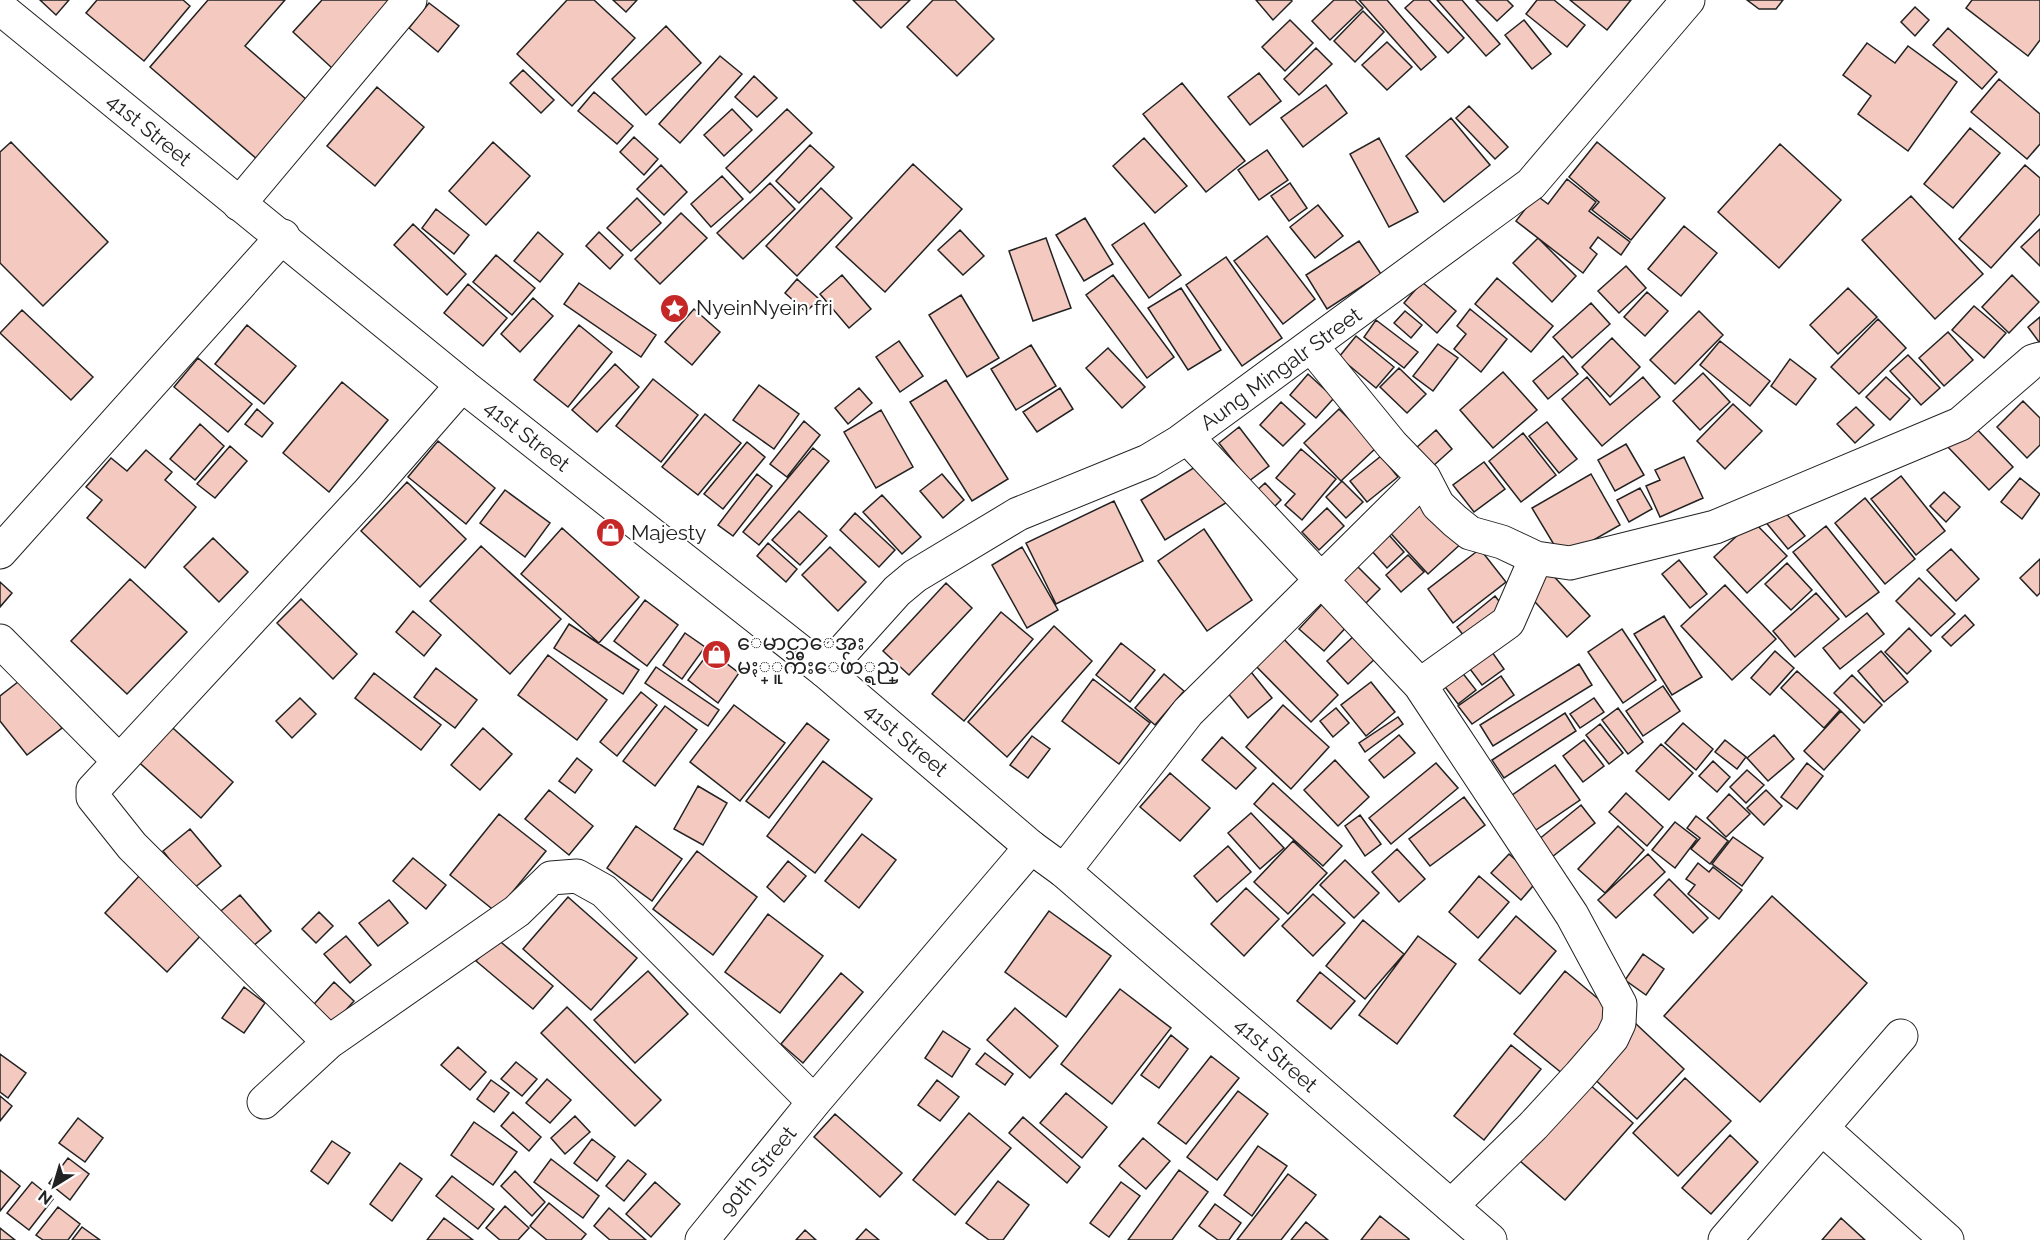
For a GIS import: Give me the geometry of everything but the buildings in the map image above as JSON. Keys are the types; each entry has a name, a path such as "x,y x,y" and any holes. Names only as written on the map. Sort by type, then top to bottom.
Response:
{"street":[{"path":"239,204 410,0"},
{"name":"Aung Mingalr Street","path":"825,671 897,591 915,576 1018,514 1148,461 1187,437 1531,184 1688,0"},
{"name":"41st Street","path":"0,8 462,385 825,671 1031,847 1064,871 1490,1240"},
{"path":"0,552 282,236"},
{"path":"1312,347 1392,445 1424,478 1438,506 1470,533 1502,542 1536,558 1570,563 1715,527 1960,424 2033,362 2040,359"},
{"path":"328,1042 132,846 93,797 95,786 367,494 462,385"},
{"path":"1187,437 1319,581 1420,686 1572,915 1620,1004 1619,1023 1611,1038 1587,1068 1533,1126 1451,1206"},
{"path":"1064,871 1188,712 1424,478"},
{"path":"1420,686 1508,622 1536,558"},
{"path":"0,641 119,761"},
{"name":"90th Street","path":"702,1240 814,1102 1031,847"},
{"path":"264,1102 328,1042 517,911 551,878 577,876 604,891 814,1102"},
{"path":"1725,1240 1901,1036"},
{"path":"1822,1128 1947,1240"}],"place":[{"name":"NyeinNyein fri","path":"675,308"},
{"name":"Majesty","path":"610,533"},
{"name":"ေမာင္သာေအး မႏ္ူက်ီးေဖ်ာ္ရည္","path":"716,655"}]}
